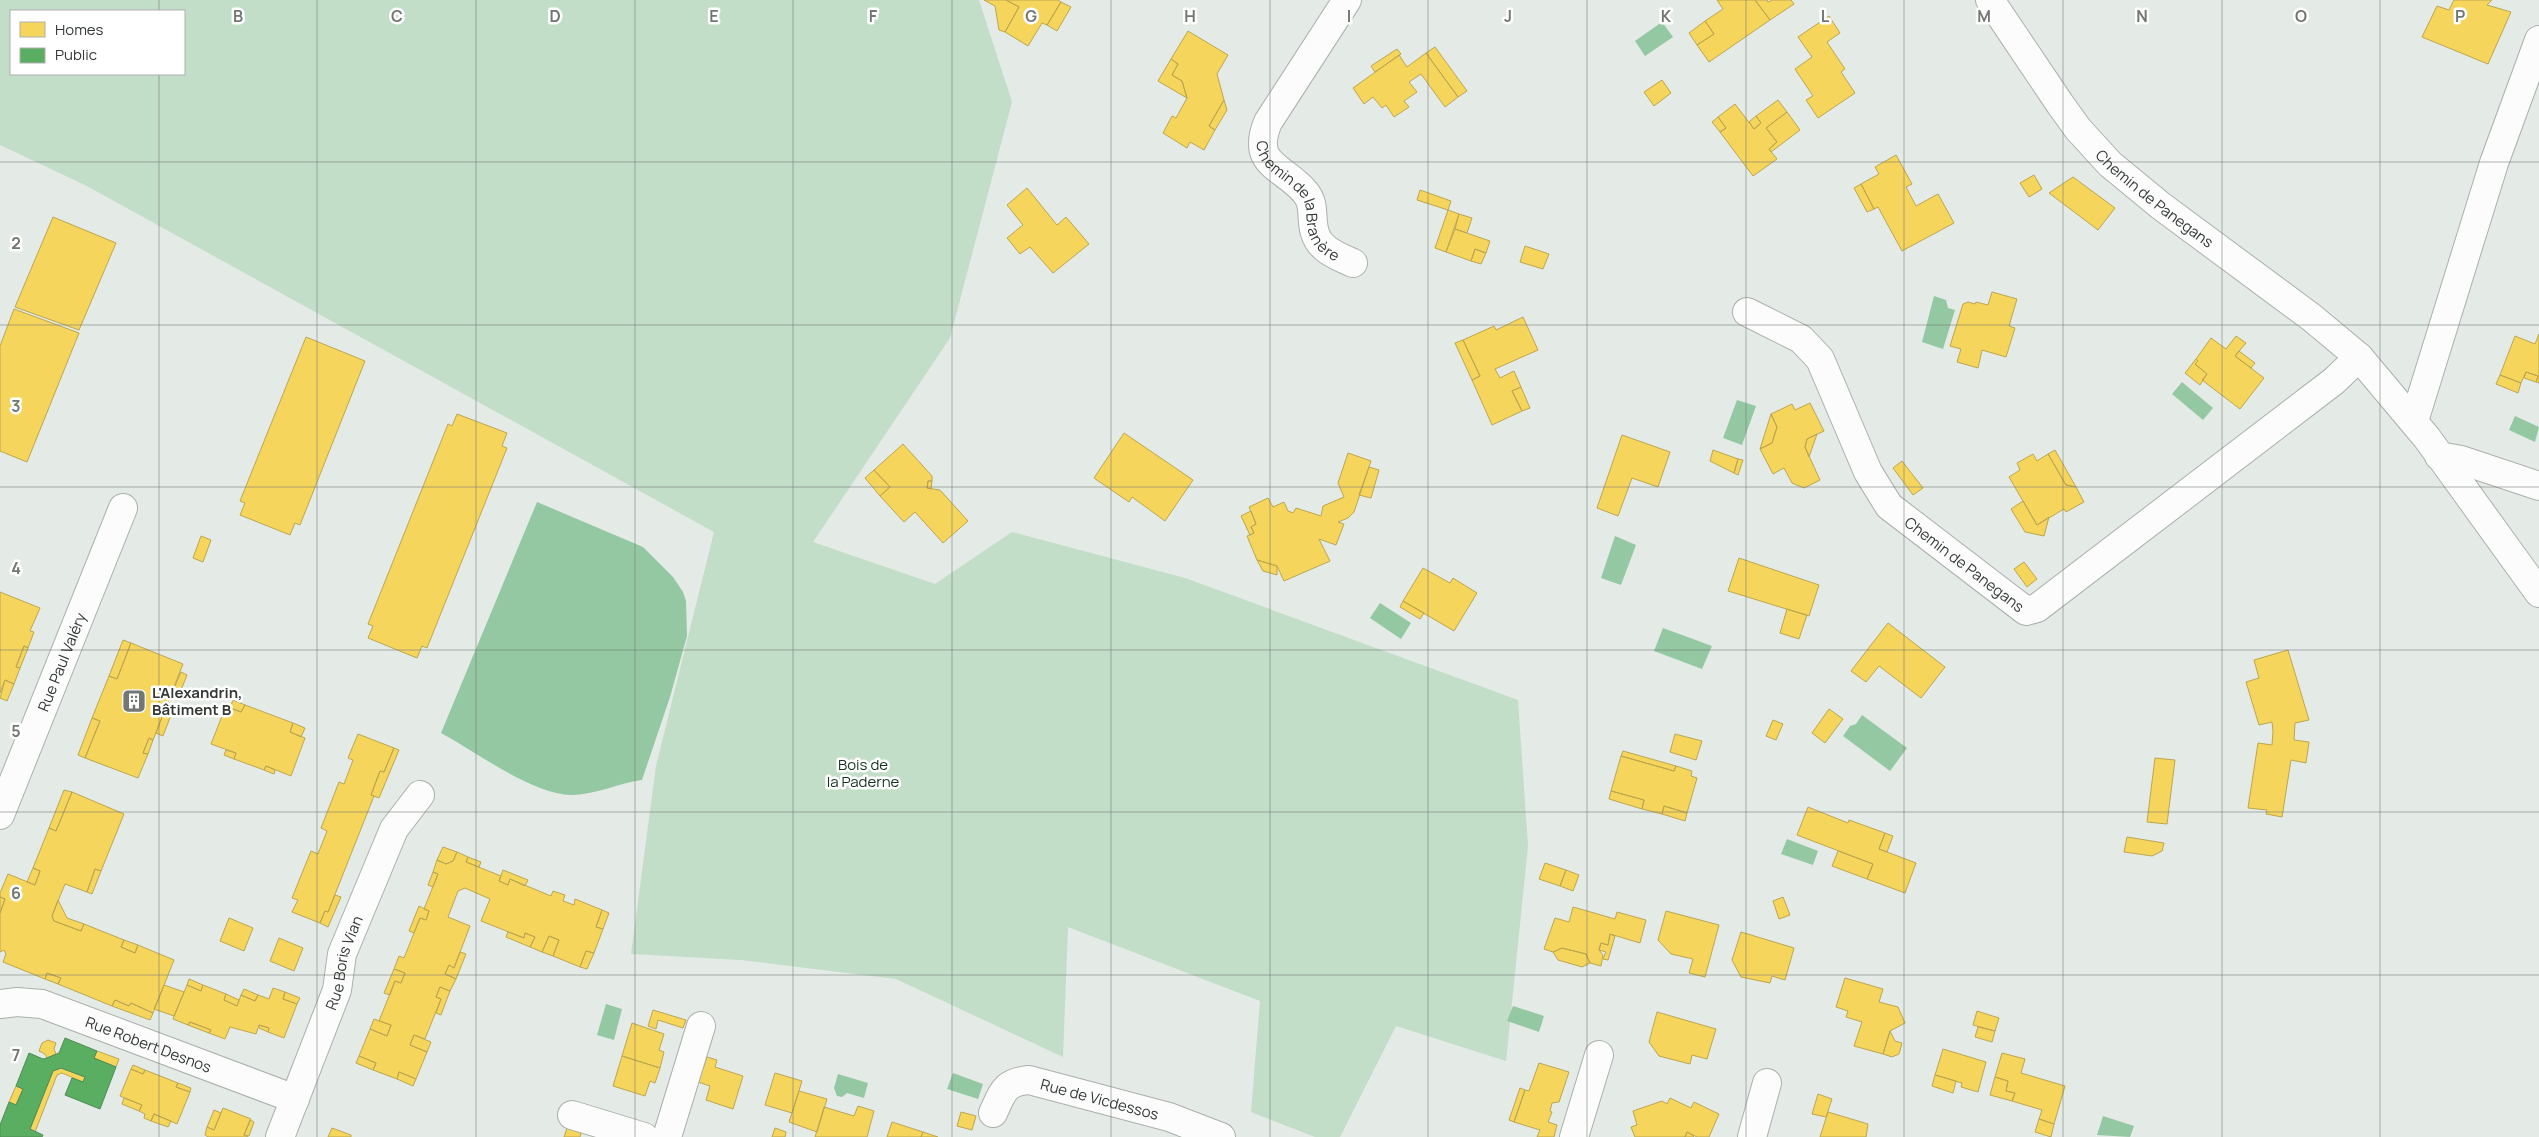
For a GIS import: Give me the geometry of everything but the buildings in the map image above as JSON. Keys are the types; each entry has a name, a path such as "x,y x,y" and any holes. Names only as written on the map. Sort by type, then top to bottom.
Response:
{"street":[{"name":"Chemin de la Branère","path":"1347,0 1268,122 1263,134 1262,148 1278,171 1305,192 1313,206 1314,232 1321,244 1336,255 1353,263"},
{"name":"Chemin de Panegans","path":"1990,0 2064,110 2110,164 2161,206 2311,317 2359,358 2414,421 2539,593"},
{"path":"2414,421 2494,163 2539,40"},
{"name":"Chemin de Panegans","path":"1747,312 1801,339 1820,359 1868,472 1889,506 2026,611 2034,610 2045,602 2334,381 2359,358"},
{"path":"2439,456 2461,460 2539,486"},
{"name":"Rue Paul Valéry","path":"0,815 123,508"},
{"name":"Rue Boris Vian","path":"280,1137 337,990 342,954 345,946 394,829 420,795"},
{"name":"Rue Robert Desnos","path":"0,1004 17,1002 42,1004 295,1099"},
{"path":"0,1016 0,1025"},
{"path":"666,1137 701,1026"},
{"path":"1574,1137 1599,1055"},
{"name":"Rue de Vicdessos","path":"994,1113 1004,1089 1014,1081 1029,1080 1169,1117 1221,1137"},
{"path":"1752,1137 1767,1083"},
{"path":"572,1115 644,1137"}],"green space":[{"name":"Bois de la Paderne","path":"0,0 979,0 1012,102 950,338 813,542 935,584 1012,532 1185,578 1518,700 1528,846 1506,1061 1396,1026 1340,1137 1315,1137 1251,1112 1260,1001 1068,927 1063,1057 896,979 741,960 631,954 656,766 714,532 85,185 0,145"}],"shaded area":[{"path":"1662,22 1673,37 1645,56 1635,41"},
{"path":"1934,296 1946,300 1948,308 1955,310 1943,349 1922,342"},
{"path":"2182,382 2213,408 2203,420 2172,394"},
{"path":"1737,400 1756,406 1742,445 1723,438"},
{"path":"2515,416 2539,427 2535,442 2509,430"},
{"path":"537,502 643,547 673,577 683,592 686,601 687,636 670,697 642,780 580,794 556,793 539,788 504,771 441,733"},
{"path":"1615,536 1636,545 1621,585 1601,578"},
{"path":"1380,603 1411,623 1401,639 1370,618"},
{"path":"1663,628 1712,646 1702,669 1654,651"},
{"path":"1862,715 1907,748 1890,771 1843,736 1850,726 1856,724"},
{"path":"1787,839 1818,851 1813,865 1781,854"},
{"path":"606,1004 622,1009 614,1040 597,1035"},
{"path":"1513,1006 1544,1016 1539,1032 1507,1021"},
{"path":"953,1073 983,1084 978,1099 947,1089"},
{"path":"838,1074 868,1083 864,1098 847,1093 842,1097 837,1096 834,1088"},
{"path":"2103,1116 2134,1126 2130,1137 2097,1135"}],"place":[{"name":"L'Alexandrin, Bâtiment B","path":"134,701"}]}
